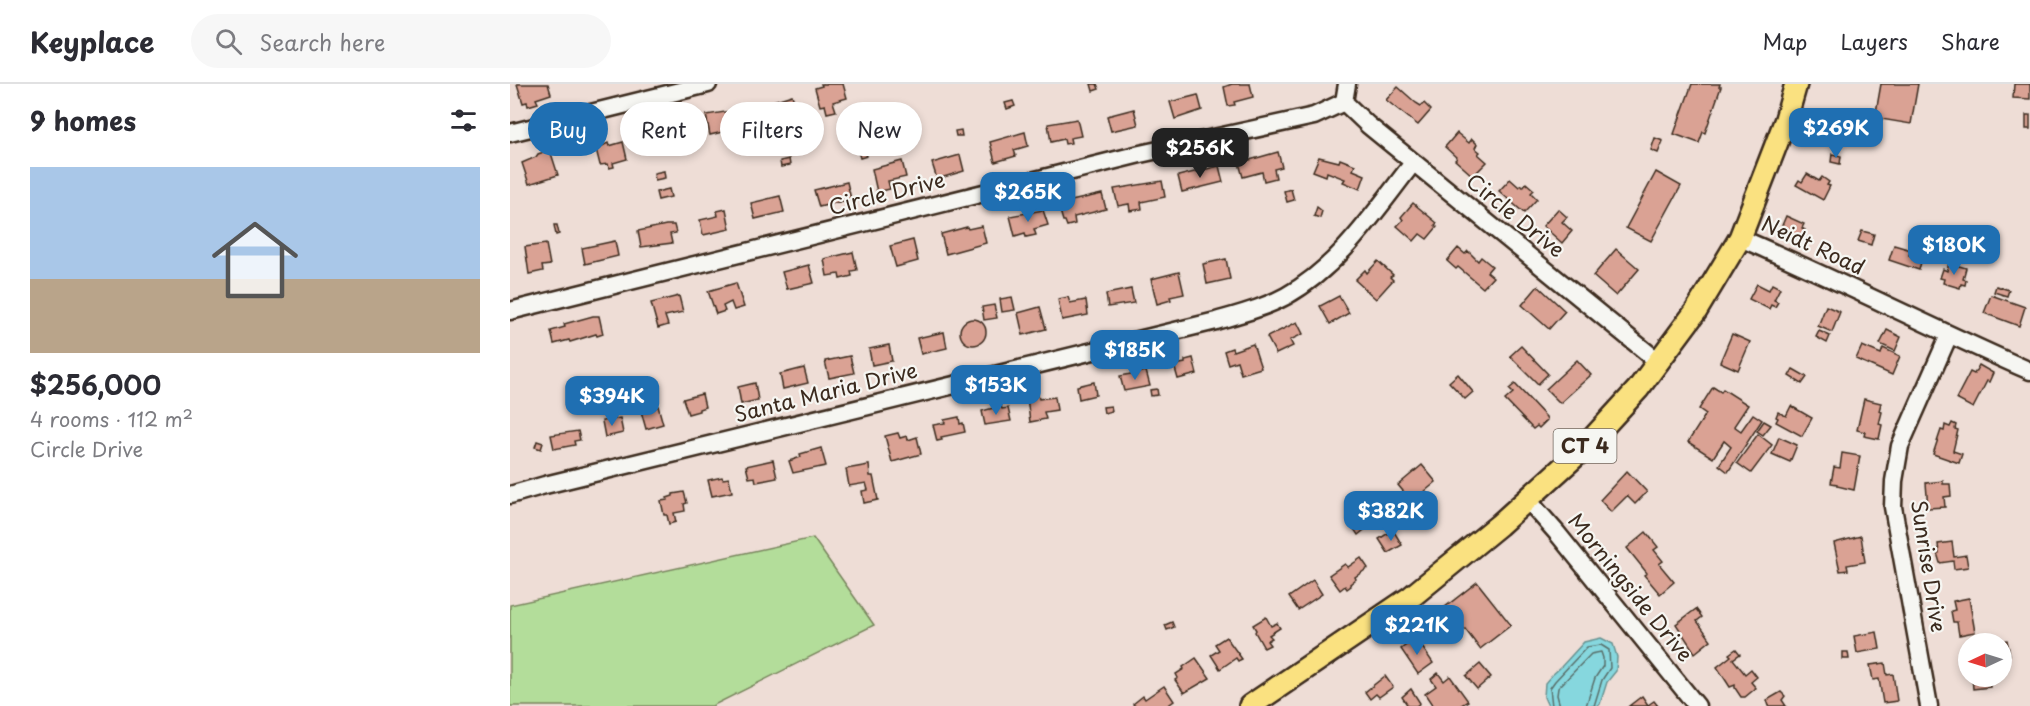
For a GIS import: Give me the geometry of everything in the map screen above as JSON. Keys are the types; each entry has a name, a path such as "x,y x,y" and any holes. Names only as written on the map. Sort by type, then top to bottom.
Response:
{"main road":[{"name":"CT 4","path":"1250,706 1411,597 1499,525 1581,450 1638,389 1660,363 1696,311 1740,238 1786,119 1796,84"}],"street":[{"path":"510,133 708,84"},
{"path":"1344,102 1347,84"},
{"name":"Circle Drive","path":"510,312 1140,154 1314,116 1344,102 1413,163 1660,363"},
{"name":"Santa Maria Drive","path":"510,495 1216,321 1260,308 1287,295 1317,273 1347,246 1413,163"},
{"name":"Neidt Road","path":"1740,238 2030,371"},
{"name":"Sunrise Drive","path":"1929,706 1893,507 1894,481 1900,447 1948,335"},
{"name":"Morningside Drive","path":"1527,499 1697,706"}],"green space":[{"path":"813,538 874,625 712,706 510,706 510,605"}],"water":[{"path":"1601,638 1613,644 1617,657 1616,671 1607,682 1600,704 1598,706 1548,706 1544,697 1545,683 1584,642"}],"building":[{"path":"517,84 548,84 551,94 536,99 538,102 528,102 528,106 527,102 523,103"},
{"path":"821,84 843,84 847,98 833,102 836,111 827,113 824,102 819,102 815,88 822,86"},
{"path":"1091,84 1097,84 1099,89 1093,91"},
{"path":"1232,84 1250,84 1253,97 1228,106 1224,87"},
{"path":"1692,84 1720,84 1719,87 1721,87 1705,133 1703,132 1699,143 1674,134"},
{"path":"1881,84 1918,84 1911,124 1875,118"},
{"path":"2014,84 2030,84 2030,99 2013,98"},
{"path":"1398,87 1416,103 1421,106 1424,103 1431,110 1418,125 1386,100"},
{"path":"792,95 794,102 773,102"},
{"path":"1198,95 1202,110 1175,119 1170,102"},
{"path":"1013,101 1015,106 1007,109 1005,103"},
{"path":"1134,109 1138,125 1111,131 1107,116"},
{"path":"720,113 720,133 710,135 708,115"},
{"path":"2026,115 2030,115 2030,129 2026,129"},
{"path":"1077,119 1081,136 1070,138 1071,143 1065,144 1064,139 1051,142 1048,124"},
{"path":"961,130 962,136 956,136 955,131"},
{"path":"1025,132 1028,146 1014,150 1016,156 995,162 990,142"},
{"path":"1457,133 1469,143 1472,139 1477,144 1475,148 1480,152 1478,154 1487,162 1473,176 1455,160 1457,158 1445,147"},
{"path":"1655,138 1663,141 1658,153 1651,150"},
{"path":"608,143 609,146 620,143 620,156 626,156 627,159 613,163 614,167 609,168 608,164 600,165 598,156 608,156"},
{"path":"1278,152 1282,167 1274,169 1276,178 1264,181 1262,172 1243,177 1239,163"},
{"path":"1832,154 1841,156 1840,164 1831,162"},
{"path":"960,155 964,171 937,179 932,163"},
{"path":"552,156 558,175 529,184 522,163 536,157"},
{"path":"1319,157 1339,162 1340,159 1355,165 1353,170 1365,175 1360,189 1343,182 1345,179 1327,172 1326,176 1313,171"},
{"path":"789,159 790,165 781,167 780,161"},
{"path":"902,161 906,177 888,181 890,189 877,192 872,169"},
{"path":"1219,166 1223,182 1182,192 1178,176"},
{"path":"664,171 665,178 655,180 654,173"},
{"path":"1656,172 1681,186 1651,241 1626,228"},
{"path":"1807,174 1819,181 1822,177 1829,182 1827,185 1830,186 1823,200 1796,185 1799,180 1802,182"},
{"path":"1510,179 1519,187 1521,185 1523,187 1526,183 1534,190 1531,193 1537,199 1524,213 1499,191"},
{"path":"1162,181 1165,197 1141,202 1142,209 1130,211 1129,204 1118,206 1114,189"},
{"path":"847,182 851,199 819,207 814,190"},
{"path":"669,189 671,197 658,200 656,192"},
{"path":"1291,189 1294,200 1287,202 1284,191"},
{"path":"1102,194 1106,209 1074,217 1075,224 1067,226 1063,221 1058,204"},
{"path":"780,196 784,212 755,219 751,203"},
{"path":"1413,203 1437,223 1435,225 1437,227 1427,239 1420,234 1414,241 1397,226 1403,220 1401,217"},
{"path":"1317,207 1322,211 1320,218 1314,216"},
{"path":"726,209 730,229 703,235 700,220 718,216 717,211"},
{"path":"1558,209 1567,217 1562,222 1572,231 1562,243 1543,226"},
{"path":"1043,210 1048,225 1034,229 1036,235 1026,237 1025,233 1015,236 1010,216"},
{"path":"1786,216 1804,224 1802,228 1805,230 1802,235 1799,234 1798,238 1780,230"},
{"path":"554,225 557,225 559,234 556,235"},
{"path":"674,225 676,233 670,234 672,243 641,247 638,231"},
{"path":"982,226 986,243 946,254 941,234 967,227 968,229"},
{"path":"1862,231 1874,234 1871,245 1858,241"},
{"path":"913,240 918,261 896,267 890,246"},
{"path":"615,241 618,256 585,264 582,248"},
{"path":"546,244 550,265 542,266 543,271 529,274 525,247"},
{"path":"1894,245 1911,250 1909,255 1922,258 1919,270 1889,260"},
{"path":"1458,248 1465,254 1468,251 1478,261 1481,257 1492,266 1487,272 1493,277 1483,288 1458,267 1456,269 1447,261"},
{"path":"1616,249 1639,269 1616,296 1593,276"},
{"path":"853,252 857,270 851,271 852,276 840,279 839,274 827,276 824,259"},
{"path":"1226,259 1230,279 1207,284 1203,264"},
{"path":"1378,261 1393,275 1390,277 1393,280 1376,299 1355,280 1365,270 1367,273"},
{"path":"1949,263 1966,268 1963,279 1966,280 1965,285 1961,284 1960,288 1943,283 1944,279 1940,278 1943,269 1947,271"},
{"path":"809,265 814,283 787,289 782,272"},
{"path":"1179,272 1184,294 1170,297 1171,300 1157,304 1151,279"},
{"path":"736,283 744,307 734,310 731,302 723,306 725,311 716,314 708,291"},
{"path":"1757,284 1769,290 1772,284 1780,288 1774,300 1778,302 1775,307 1771,305 1769,309 1749,299"},
{"path":"1538,286 1565,311 1549,329 1522,305"},
{"path":"1996,286 2009,290 2007,296 1994,292"},
{"path":"1131,289 1134,303 1108,307 1106,294"},
{"path":"1991,295 2025,307 2019,326 1984,313"},
{"path":"679,296 683,312 665,316 668,325 658,328 651,303"},
{"path":"1339,296 1349,313 1330,324 1320,306"},
{"path":"1012,297 1015,310 1002,312 1000,299"},
{"path":"1068,297 1070,303 1086,300 1088,315 1062,320 1058,299"},
{"path":"994,305 997,318 984,320 982,307"},
{"path":"1826,306 1840,312 1832,332 1818,326"},
{"path":"1040,307 1046,329 1023,335 1018,313"},
{"path":"599,316 603,334 554,344 551,331 565,327 564,324"},
{"path":"973,319 982,323 986,332 982,341 973,345 964,341 960,332 964,323"},
{"path":"1297,322 1303,334 1290,340 1293,346 1276,354 1267,337"},
{"path":"1887,330 1901,337 1895,351 1880,344"},
{"path":"1819,331 1830,336 1827,343 1816,337"},
{"path":"944,332 947,348 921,354 917,338"},
{"path":"1732,334 1750,342 1738,370 1720,362"},
{"path":"1253,344 1261,368 1241,374 1237,361 1228,364 1224,351 1232,348 1233,351"},
{"path":"889,345 892,361 872,365 869,349"},
{"path":"1521,346 1548,374 1538,384 1510,356"},
{"path":"1862,346 1881,354 1883,348 1900,356 1892,375 1856,359"},
{"path":"850,356 854,373 829,378 825,361"},
{"path":"1193,358 1197,374 1178,379 1174,365 1185,363 1185,360"},
{"path":"1577,360 1591,375 1560,403 1546,389"},
{"path":"1979,365 1993,373 1973,408 1956,399 1970,372 1974,374"},
{"path":"804,368 808,383 783,389 780,374"},
{"path":"1793,369 1807,377 1802,384 1789,376"},
{"path":"1146,371 1150,386 1124,391 1120,376"},
{"path":"1458,374 1473,392 1465,399 1449,382"},
{"path":"1094,382 1096,395 1079,399 1077,386"},
{"path":"755,383 758,400 741,404 738,387"},
{"path":"1515,384 1546,417 1547,420 1539,428 1537,426 1533,429 1505,400 1513,393 1509,389"},
{"path":"1713,387 1721,392 1723,389 1748,405 1734,426 1741,431 1753,414 1762,420 1728,472 1719,465 1731,447 1724,441 1713,458 1688,442 1706,414 1699,409"},
{"path":"1157,389 1158,395 1151,396 1150,390"},
{"path":"702,394 705,407 688,414 683,399"},
{"path":"1038,395 1039,399 1055,397 1057,410 1044,412 1046,419 1030,422 1027,397"},
{"path":"1864,399 1881,403 1879,411 1882,412 1879,424 1882,425 1879,439 1864,436 1865,432 1857,430"},
{"path":"658,406 663,424 646,429 641,411"},
{"path":"1001,406 1002,409 1008,408 1011,421 985,425 982,411"},
{"path":"1111,406 1112,411 1104,413 1103,407"},
{"path":"1791,406 1812,418 1802,436 1776,422 1778,412 1786,416"},
{"path":"959,417 965,432 941,437 942,440 937,441 933,425"},
{"path":"620,418 623,433 605,437 602,421"},
{"path":"1764,421 1771,425 1763,435 1757,431"},
{"path":"1952,423 1958,430 1953,451 1962,454 1959,463 1933,454 1941,430 1944,431 1945,425 1950,427"},
{"path":"578,431 580,440 574,441 575,445 554,449 551,435"},
{"path":"898,433 900,438 907,436 908,440 917,437 921,454 892,462 885,436"},
{"path":"1758,434 1772,445 1751,473 1737,463"},
{"path":"1779,437 1797,445 1790,462 1772,454"},
{"path":"537,441 543,443 541,449 535,447"},
{"path":"821,448 826,466 793,473 789,461 801,457 800,454"},
{"path":"1842,453 1860,456 1854,490 1831,483 1834,467 1840,468"},
{"path":"773,460 777,478 756,482 755,477 749,478 746,466"},
{"path":"869,465 878,500 864,503 862,491 868,490 866,483 849,486 846,469"},
{"path":"1422,465 1436,482 1412,502 1398,485"},
{"path":"1627,471 1647,492 1635,504 1627,496 1611,512 1600,500"},
{"path":"722,477 723,479 729,478 732,492 712,496 708,480"},
{"path":"1943,481 1943,484 1950,484 1951,496 1944,497 1945,507 1928,508 1926,483"},
{"path":"684,492 687,503 684,504 685,511 674,513 676,522 669,524 661,501 668,500 667,498 673,494"},
{"path":"1361,514 1369,526 1358,535 1350,523"},
{"path":"1393,530 1402,545 1388,553 1379,539"},
{"path":"1646,532 1658,547 1654,550 1663,561 1659,564 1674,582 1660,594 1644,575 1647,573 1627,548"},
{"path":"1861,536 1865,562 1847,565 1848,570 1840,571 1834,543"},
{"path":"1952,542 1954,557 1966,555 1968,567 1954,569 1953,561 1940,563 1937,553 1939,553 1938,544"},
{"path":"1361,558 1368,568 1355,577 1351,586 1347,589 1345,586 1340,590 1329,575 1345,564 1348,567"},
{"path":"1313,580 1322,594 1298,610 1289,597"},
{"path":"1477,582 1511,625 1480,649 1465,629 1462,631 1444,608"},
{"path":"1969,598 1975,632 1959,633 1957,622 1953,622 1951,611 1955,610 1953,601"},
{"path":"1696,609 1702,617 1697,621 1711,640 1695,653 1676,624"},
{"path":"1266,617 1271,626 1277,623 1280,628 1269,635 1272,638 1267,641 1270,645 1264,648 1253,625"},
{"path":"1172,622 1174,627 1167,630 1165,625"},
{"path":"1877,632 1880,649 1857,653 1854,636"},
{"path":"1226,637 1242,659 1238,661 1236,658 1220,669 1211,655 1219,650 1215,644"},
{"path":"1416,638 1433,663 1418,674 1401,649"},
{"path":"1736,649 1740,654 1733,659 1745,674 1751,669 1757,677 1751,682 1756,688 1745,697 1741,697 1735,685 1730,687 1717,667"},
{"path":"1843,652 1848,652 1849,659 1843,659"},
{"path":"1196,658 1210,678 1184,693 1175,680 1178,678 1176,674"},
{"path":"1885,663 1887,675 1893,674 1897,701 1883,703 1879,679 1873,680 1870,665"},
{"path":"1480,664 1491,677 1477,689 1466,676"},
{"path":"1438,673 1444,681 1450,676 1468,701 1460,706 1433,706 1425,694 1436,686 1431,679"},
{"path":"1385,676 1393,687 1379,697 1376,694 1370,699 1365,692"},
{"path":"1164,686 1174,701 1167,706 1135,706 1133,704 1143,696 1145,699"},
{"path":"1411,689 1420,703 1416,706 1408,706 1402,697"},
{"path":"1781,692 1785,696 1782,700 1786,706 1769,706 1767,700"},
{"path":"1642,696 1648,705 1654,701 1658,706 1629,706"}]}
